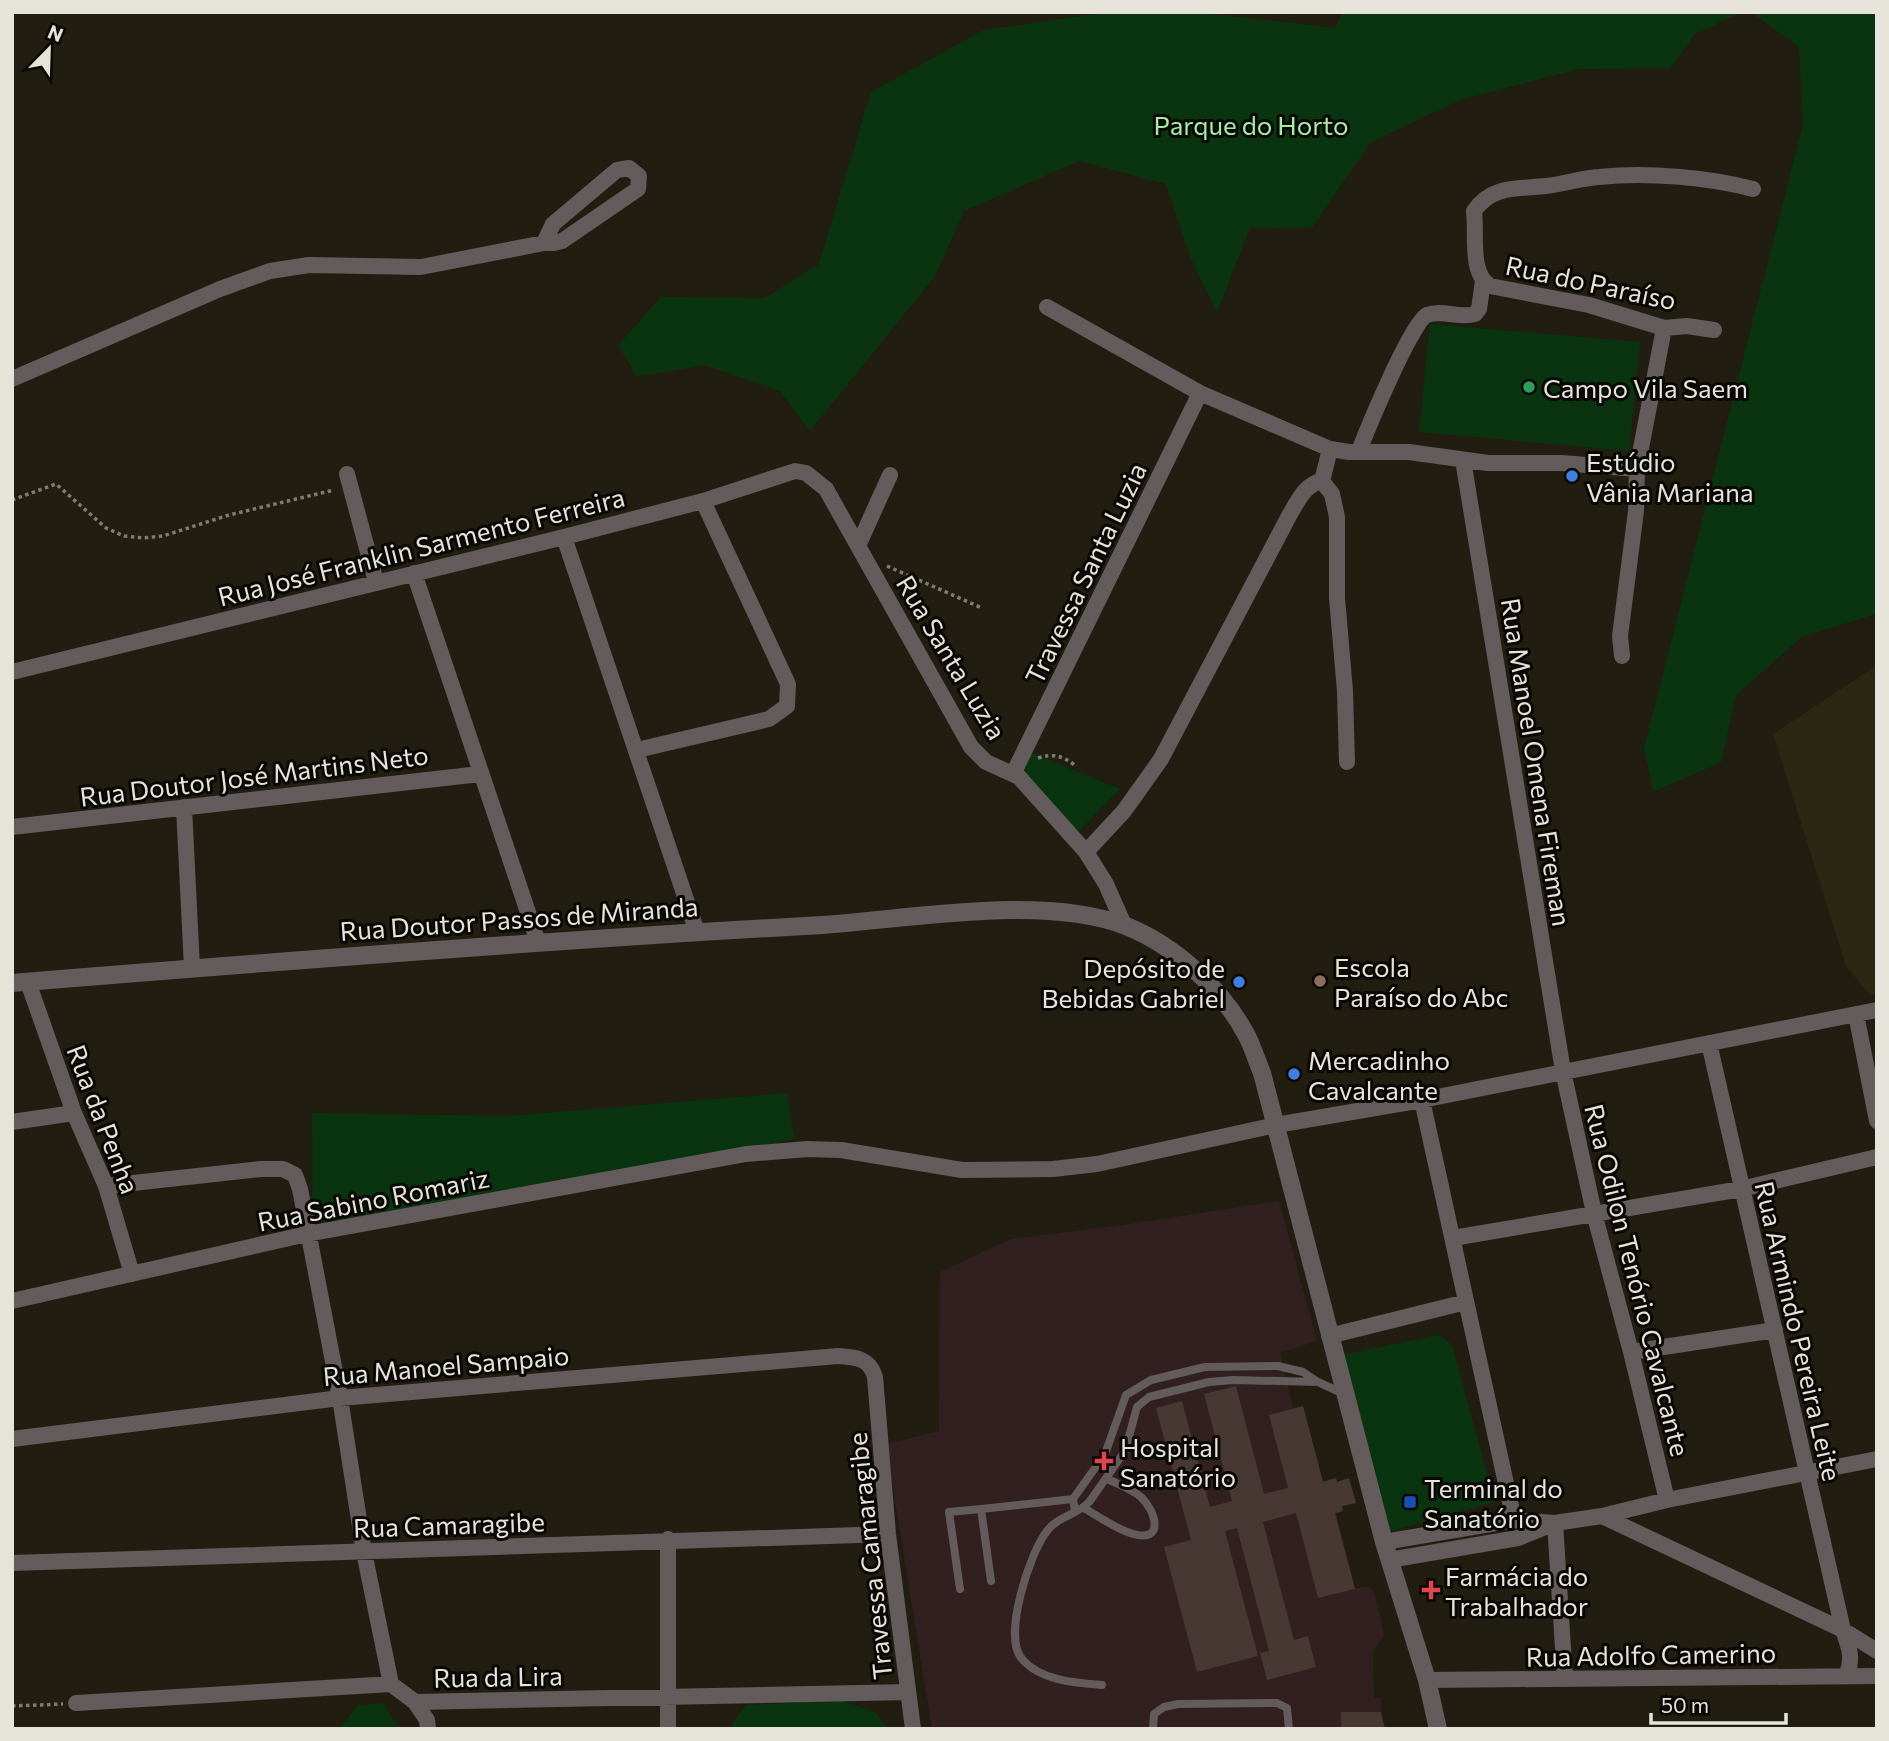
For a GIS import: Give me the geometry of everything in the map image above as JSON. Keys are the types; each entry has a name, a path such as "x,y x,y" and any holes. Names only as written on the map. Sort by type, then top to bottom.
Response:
{"street":[{"path":"12,379 220,289 270,271 321,265 422,267 562,241 638,189 639,176 629,168 617,170 553,224 544,243"},
{"name":"Rua do Paraíso","path":"1714,330 1687,326 1664,328 1589,306 1502,289 1483,281 1476,265 1474,211 1477,205 1494,192 1545,186 1581,178 1627,176 1690,179 1753,189"},
{"path":"1359,450 1417,322 1432,314 1475,314 1479,309 1483,281"},
{"path":"1047,307 1200,393 1330,449 1349,452 1409,452 1488,463 1573,463 1637,469"},
{"path":"1622,656 1620,636 1636,511 1637,469 1664,328"},
{"name":"Travessa Santa Luzia","path":"1016,769 1200,393"},
{"path":"1322,481 1330,449"},
{"name":"Rua Manoel Omena Fireman","path":"1463,460 1563,1071"},
{"name":"Rua José Franklin Sarmento Ferreira","path":"12,672 565,537 703,501 795,471 816,479 830,495"},
{"path":"861,550 890,475"},
{"path":"348,480 376,582"},
{"path":"1322,481 1332,494 1337,517 1338,598 1347,762"},
{"path":"1086,852 1124,811 1161,759 1290,514 1303,492 1315,482 1322,481"},
{"name":"Rua Santa Luzia","path":"830,495 971,747 986,761 1016,769 1086,852 1106,884 1124,925"},
{"path":"637,750 769,719 787,706 788,684 703,501"},
{"path":"565,537 698,932"},
{"path":"414,573 538,942"},
{"name":"Rua Doutor José Martins Neto","path":"12,827 480,774"},
{"path":"184,807 192,968"},
{"name":"Rua Doutor Passos de Miranda","path":"20,982 538,942 975,913 1070,914 1124,925 1171,949 1228,1006 1247,1036 1262,1073 1384,1542 1427,1680 1438,1729"},
{"name":"Rua da Penha","path":"20,982 106,1186 132,1273"},
{"name":"Rua Sabino Romariz","path":"12,1301 307,1234 746,1154 808,1149 841,1150 962,1170 1052,1169 1097,1164 1276,1125 1422,1100 1877,1010"},
{"path":"1856,1014 1877,1121"},
{"name":"Rua Armindo Pereira Leite","path":"1709,1043 1852,1660 1846,1676"},
{"name":"Rua Odilon Tenório Cavalcante","path":"1563,1071 1594,1213 1667,1500"},
{"path":"1422,1100 1514,1520"},
{"path":"12,1122 74,1112"},
{"path":"1453,1238 1741,1189 1877,1157"},
{"path":"76,1703 391,1684 364,1552 340,1398 300,1189 295,1175 283,1169 261,1169 106,1186"},
{"path":"1329,1336 1466,1302"},
{"path":"1631,1352 1775,1329"},
{"name":"Rua Manoel Sampaio","path":"12,1438 340,1398 838,1356 857,1357 867,1362 875,1377"},
{"name":"Travessa Camaragibe","path":"875,1377 888,1534 913,1729"},
{"path":"1384,1542 1514,1520 1555,1523 1602,1516 1667,1500 1877,1459"},
{"path":"1602,1516 1843,1630 1877,1651"},
{"path":"1389,1560 1518,1538 1555,1523"},
{"path":"1555,1523 1565,1679"},
{"name":"Rua Camaragibe","path":"12,1563 668,1539 888,1534"},
{"path":"667,1729 668,1539"},
{"name":"Rua Adolfo Camerino","path":"1427,1680 1877,1676"},
{"name":"Rua da Lira","path":"391,1684 415,1702 908,1692"},
{"path":"415,1702 427,1720 428,1729"}],"lane":[{"path":"1075,1511 1073,1499 1105,1454 1114,1434 1123,1400 1141,1384 1205,1367 1231,1365 1294,1368 1345,1395"},
{"path":"1102,1685 1072,1683 1054,1678 1021,1658 1016,1645 1018,1614 1027,1569 1047,1530 1084,1508 1107,1479 1125,1451 1137,1407 1149,1397 1209,1382 1318,1382"},
{"path":"1084,1508 1134,1535 1144,1536 1153,1532 1156,1526 1155,1517 1148,1505 1138,1495 1107,1479"},
{"path":"960,1589 949,1512 1073,1499"},
{"path":"981,1508 991,1581"},
{"path":"1153,1729 1154,1714 1171,1705 1277,1703 1287,1708 1289,1729"}],"path":[{"path":"12,500 56,484 106,528 124,536 143,538 163,536 348,480"},
{"path":"861,550 982,608"},
{"path":"1016,769 1048,755 1064,757 1076,766"},
{"path":"12,1706 76,1703"}],"shaded area":[{"path":"1877,665 1877,994 1870,995 1846,966 1773,734"},
{"name":"Hospital Sanatório","path":"1279,1201 1317,1341 1280,1353 1293,1408 1303,1406 1323,1481 1336,1478 1338,1482 1349,1478 1356,1503 1343,1506 1343,1511 1336,1514 1355,1588 1369,1587 1374,1592 1384,1635 1373,1651 1374,1698 1381,1698 1385,1729 932,1729 886,1444 939,1431 940,1272 1011,1239"}],"green space":[{"name":"Parque do Horto","path":"1109,12 1194,12 1335,28 1343,12 1742,12 1695,34 1670,68 1579,69 1460,100 1371,142 1312,227 1250,228 1217,312 1191,259 1166,184 1079,161 964,211 935,276 810,431 780,391 705,365 637,377 618,345 661,297 765,298 819,264 871,92 984,30"},
{"path":"1751,12 1877,12 1877,614 1803,636 1736,695 1721,762 1653,792 1644,748 1803,124 1799,47"},
{"name":"Campo Vila Saem","path":"1430,324 1640,342 1629,451 1419,432"},
{"path":"1029,752 1120,789 1075,835 1018,767"},
{"path":"787,1093 794,1139 313,1230 312,1113 507,1116"},
{"path":"1439,1335 1452,1345 1495,1502 1385,1533 1337,1356"},
{"path":"841,1700 876,1713 888,1729 733,1729 732,1723 747,1705"},
{"path":"382,1703 400,1729 339,1729 358,1705"}],"building":[{"path":"1236,1386 1264,1494 1288,1488 1269,1415 1303,1406 1323,1482 1336,1478 1337,1482 1349,1478 1356,1503 1342,1506 1343,1511 1335,1513 1355,1589 1318,1598 1296,1513 1263,1522 1294,1640 1308,1636 1316,1667 1267,1680 1260,1653 1269,1651 1237,1528 1225,1531 1258,1656 1197,1672 1164,1547 1191,1540 1156,1408 1182,1401 1210,1507 1232,1501 1204,1394"},
{"path":"1341,1712 1381,1712 1385,1729 1341,1729"}],"place":[{"name":"Campo Vila Saem","path":"1529,387"},
{"name":"Estúdio Vânia Mariana","path":"1572,476"},
{"name":"Escola Paraíso do Abc","path":"1320,981"},
{"name":"Depósito de Bebidas Gabriel","path":"1239,982"},
{"name":"Mercadinho Cavalcante","path":"1294,1074"},
{"name":"Hospital Sanatório","path":"1104,1461"},
{"name":"Terminal do Sanatório","path":"1410,1502"},
{"name":"Farmácia do Trabalhador","path":"1431,1590"}]}
